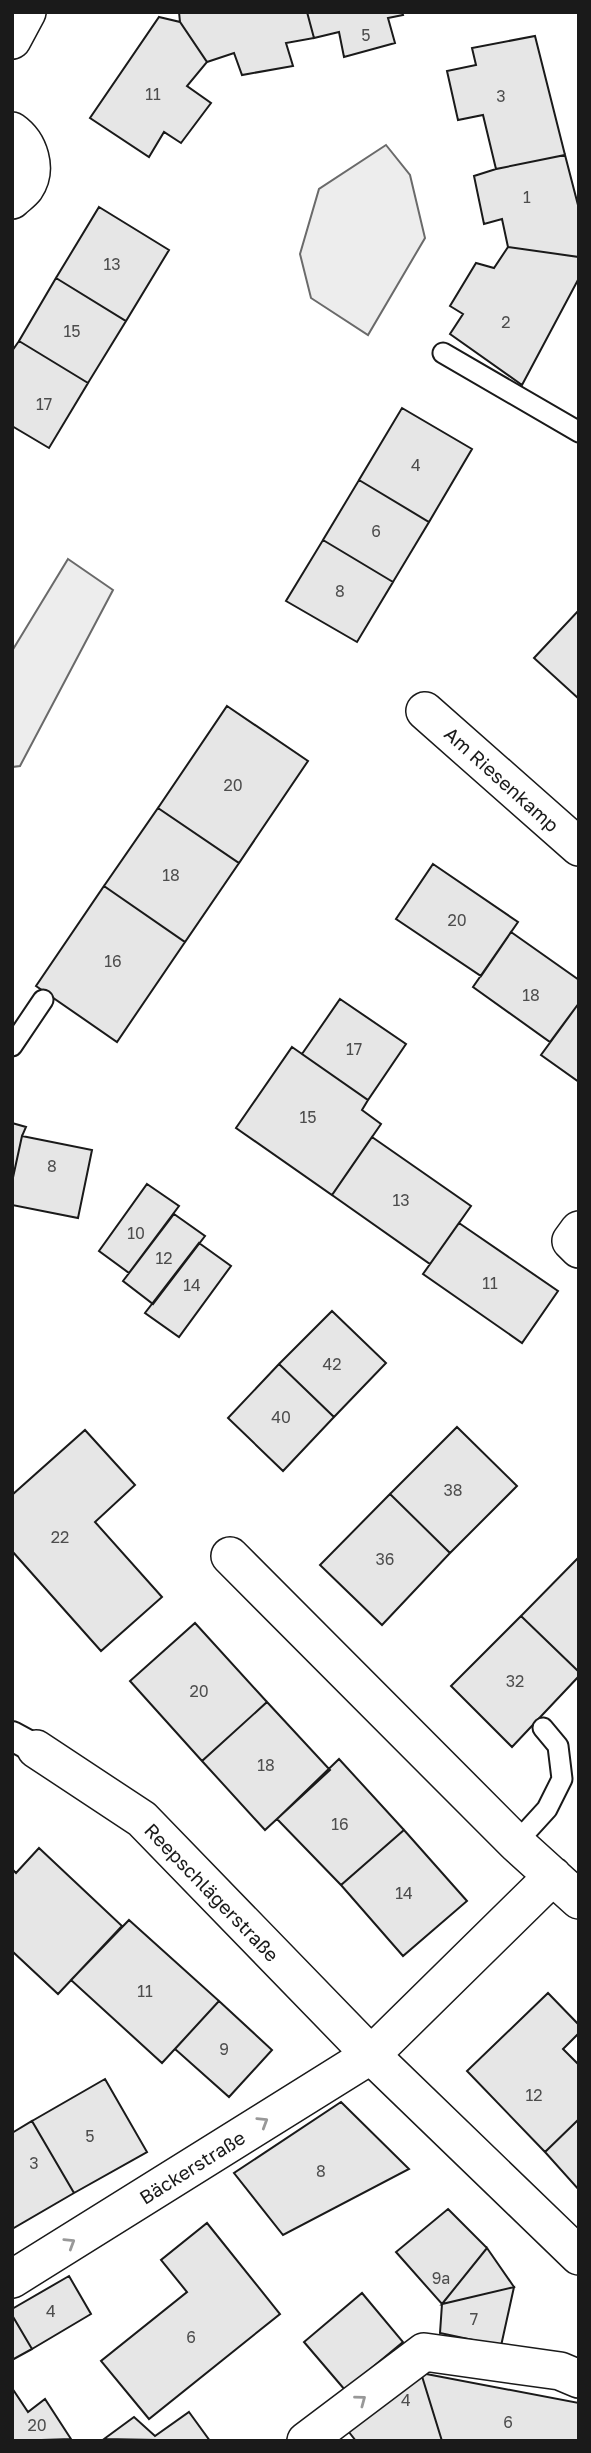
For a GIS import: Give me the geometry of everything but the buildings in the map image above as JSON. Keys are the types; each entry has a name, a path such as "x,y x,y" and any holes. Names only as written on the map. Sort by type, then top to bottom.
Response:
{"street":[{"path":"12,40 27,12"},
{"path":"12,131 23,139 32,162 26,187 12,200"},
{"name":"Am Riesenkamp","path":"425,711 579,847"},
{"path":"579,1230 571,1241 579,1249"},
{"path":"230,1556 516,1843 579,1900"},
{"name":"Reepschlägerstraße","path":"24,1742 142,1819 371,2055 579,2256"},
{"path":"371,2055 553,1876"},
{"name":"Bäckerstraße","path":"12,2279 371,2055"},
{"path":"306,2441 424,2352 560,2371 579,2379"}],"lane":[{"path":"443,353 579,432"},
{"path":"12,1046 43,1000"},
{"path":"516,1843 547,1810 562,1779 558,1746 543,1728"}],"shaded area":[{"path":"386,145 410,175 425,238 368,335 311,298 300,254 319,189"},
{"path":"68,559 113,590 20,766 12,767 12,651"}]}
